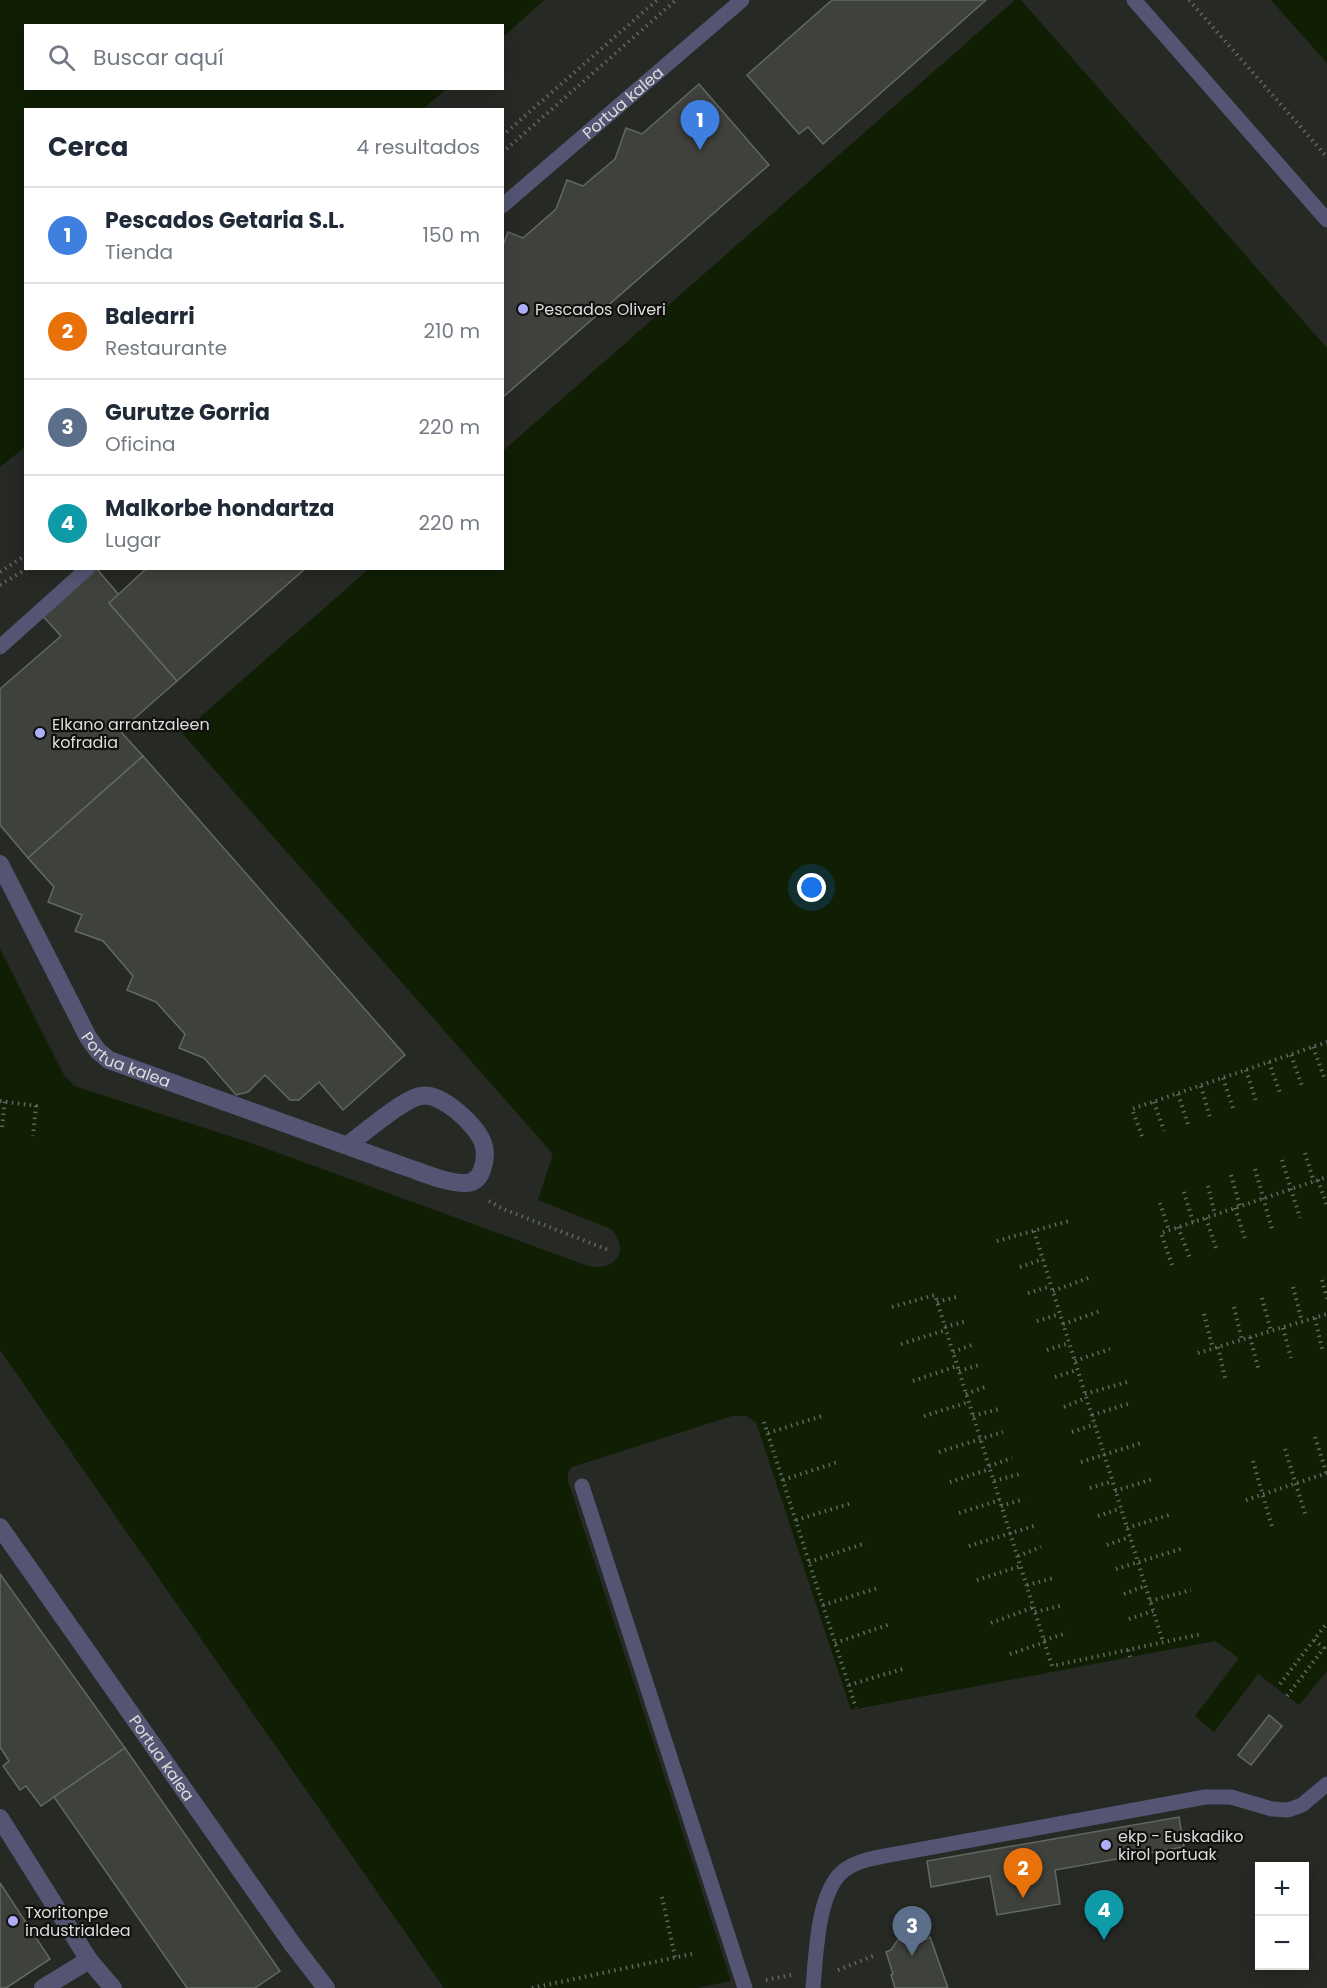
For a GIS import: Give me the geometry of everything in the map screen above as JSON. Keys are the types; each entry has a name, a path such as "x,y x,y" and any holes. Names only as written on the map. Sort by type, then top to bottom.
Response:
{"street":[{"name":"Portua kalea","path":"0,864 88,1037 103,1057 428,1174 458,1182 472,1182"},
{"path":"348,1145 409,1101 422,1095 430,1095 454,1109 472,1127 484,1144 485,1160 481,1173 472,1182"},
{"name":"Portua kalea","path":"0,1527 271,1914 326,1988"},
{"path":"0,1818 89,1960 113,1988"},
{"path":"43,1988 89,1960"}],"lane":[{"name":"Portua kalea","path":"504,204 742,0"},
{"path":"1134,0 1327,220"},
{"path":"0,647 86,570"},
{"path":"582,1486 744,1986"},
{"path":"814,1982 822,1916 828,1895 838,1876 854,1865 871,1859 1216,1796 1230,1797 1272,1809 1288,1810 1302,1806 1327,1784"}],"path":[{"path":"504,134 657,0"},
{"path":"504,151 676,0"},
{"path":"1189,0 1327,157"},
{"path":"0,572 24,556"},
{"path":"0,585 25,570"},
{"path":"1142,1136 1132,1109 1327,1042"},
{"path":"1313,1047 1324,1077"},
{"path":"1291,1055 1302,1086"},
{"path":"1269,1062 1280,1094"},
{"path":"1246,1070 1256,1101"},
{"path":"1223,1078 1233,1108"},
{"path":"1201,1086 1210,1118"},
{"path":"1178,1094 1188,1124"},
{"path":"2,1127 2,1101 36,1106 33,1136"},
{"path":"1154,1102 1164,1131"},
{"path":"1305,1154 1327,1206"},
{"path":"1282,1160 1300,1218"},
{"path":"1255,1169 1272,1229"},
{"path":"1231,1175 1245,1239"},
{"path":"1172,1265 1161,1233 1327,1177"},
{"path":"472,1182 496,1206 611,1251"},
{"path":"1208,1186 1215,1215"},
{"path":"1184,1192 1193,1222"},
{"path":"1160,1203 1169,1231"},
{"path":"1206,1218 1217,1251"},
{"path":"998,1241 1069,1221"},
{"path":"1178,1227 1190,1258"},
{"path":"1034,1231 1163,1642"},
{"path":"1020,1267 1043,1259"},
{"path":"1028,1293 1052,1289 1091,1277"},
{"path":"1322,1280 1327,1299"},
{"path":"1293,1287 1302,1322"},
{"path":"892,1307 935,1295 1053,1666 1202,1634"},
{"path":"937,1302 960,1296"},
{"path":"1262,1298 1271,1331"},
{"path":"1234,1307 1242,1340"},
{"path":"1063,1324 1100,1311"},
{"path":"1037,1322 1060,1314"},
{"path":"1204,1314 1225,1377"},
{"path":"1198,1353 1327,1314"},
{"path":"1315,1318 1323,1353"},
{"path":"901,1344 967,1321"},
{"path":"1283,1328 1291,1358"},
{"path":"1250,1337 1259,1371"},
{"path":"1047,1350 1069,1343"},
{"path":"953,1352 974,1344"},
{"path":"1075,1361 1110,1349"},
{"path":"913,1381 982,1364"},
{"path":"1055,1377 1078,1370"},
{"path":"1064,1407 1086,1396 1127,1382"},
{"path":"966,1394 988,1386"},
{"path":"924,1416 969,1402"},
{"path":"1092,1415 1131,1403"},
{"path":"973,1416 999,1409"},
{"path":"768,1433 825,1415"},
{"path":"764,1422 856,1708"},
{"path":"1072,1432 1095,1424"},
{"path":"939,1452 1003,1432"},
{"path":"1246,1500 1327,1474 1315,1437"},
{"path":"1081,1462 1141,1443"},
{"path":"1285,1449 1306,1517"},
{"path":"950,1482 1012,1458"},
{"path":"1253,1461 1272,1527"},
{"path":"783,1480 838,1462"},
{"path":"994,1481 1020,1474"},
{"path":"1116,1491 1153,1479"},
{"path":"1090,1488 1113,1481"},
{"path":"1002,1506 1024,1499"},
{"path":"959,1513 1000,1500"},
{"path":"796,1520 852,1503"},
{"path":"1098,1516 1121,1508"},
{"path":"1127,1528 1169,1515"},
{"path":"969,1546 1034,1526"},
{"path":"1107,1545 1130,1537"},
{"path":"809,1562 866,1543"},
{"path":"1017,1556 1041,1547"},
{"path":"1116,1569 1180,1549"},
{"path":"977,1580 1021,1566"},
{"path":"1027,1585 1054,1578"},
{"path":"1124,1594 1145,1587"},
{"path":"823,1605 878,1588"},
{"path":"1150,1601 1191,1590"},
{"path":"991,1623 1034,1609 1060,1606"},
{"path":"1129,1619 1153,1611"},
{"path":"1280,1684 1327,1623"},
{"path":"835,1642 890,1624"},
{"path":"1010,1654 1067,1633"},
{"path":"1287,1696 1324,1648 1314,1640"},
{"path":"1128,1650 1130,1657"},
{"path":"849,1685 906,1668"},
{"path":"662,1897 675,1957"},
{"path":"532,1988 692,1954"},
{"path":"836,1971 873,1956"},
{"path":"744,1986 788,1975 814,1982"}],"shaded area":[{"path":"0,0 544,0 504,36 504,24 24,24 24,90 445,90 424,108 24,108 24,448 0,467"},
{"path":"1015,0 1021,0 1327,348 1327,1671 1299,1705 1258,1674 1214,1732 1195,1716 1239,1658 1215,1641 851,1710 756,1422 746,1416 732,1416 572,1467 568,1472 568,1481 731,1981 697,1988 444,1988 0,1350 0,949 64,1075 74,1086 251,1143 588,1266 606,1266 617,1258 620,1245 611,1229 538,1200 553,1154 182,733 368,570 504,570 504,450"},
{"path":"1271,0 1327,0 1327,63"}],"building":[{"path":"832,0 986,0 823,144 808,127 799,134 747,75"},
{"path":"699,84 769,165 504,396 504,243 508,232 523,238 556,209 567,180 583,186 615,159 626,128 642,134"},
{"path":"91,570 98,570 119,595 109,603 177,681 120,731 143,756 28,858 0,825 0,689 61,636 41,614"},
{"path":"145,570 304,570 177,681 109,603"},
{"path":"143,756 405,1055 343,1110 319,1082 299,1100 290,1100 265,1075 248,1092 236,1095 204,1058 179,1048 185,1034 156,1002 127,990 133,976 103,941 75,931 82,915 48,902 54,887 28,858"},
{"path":"0,1574 125,1748 41,1806 26,1786 20,1790 3,1766 9,1761 0,1747"},
{"path":"1269,1715 1282,1726 1251,1765 1238,1755"},
{"path":"125,1748 280,1971 255,1988 187,1988 54,1797"},
{"path":"1179,1817 1184,1847 1055,1870 1060,1904 997,1915 990,1876 931,1887 927,1861"},
{"name":"Txoritonpe industrialdea","path":"0,1883 50,1959 6,1988 0,1988"},
{"path":"912,1933 927,1939 930,1937 948,1988 895,1988 886,1952 891,1950 903,1935"}],"place":[{"name":"Pescados Getaria S.L.","path":"700,150"},
{"name":"Pescados Oliveri","path":"523,309"},
{"name":"Elkano arrantzaleen kofradia","path":"40,733"},
{"name":"ekp - Euskadiko kirol portuak","path":"1106,1845"},
{"name":"Balearri","path":"1023,1898"},
{"name":"Txoritonpe industrialdea","path":"13,1921"},
{"name":"Malkorbe hondartza","path":"1104,1940"},
{"name":"Gurutze Gorria","path":"912,1956"}]}
